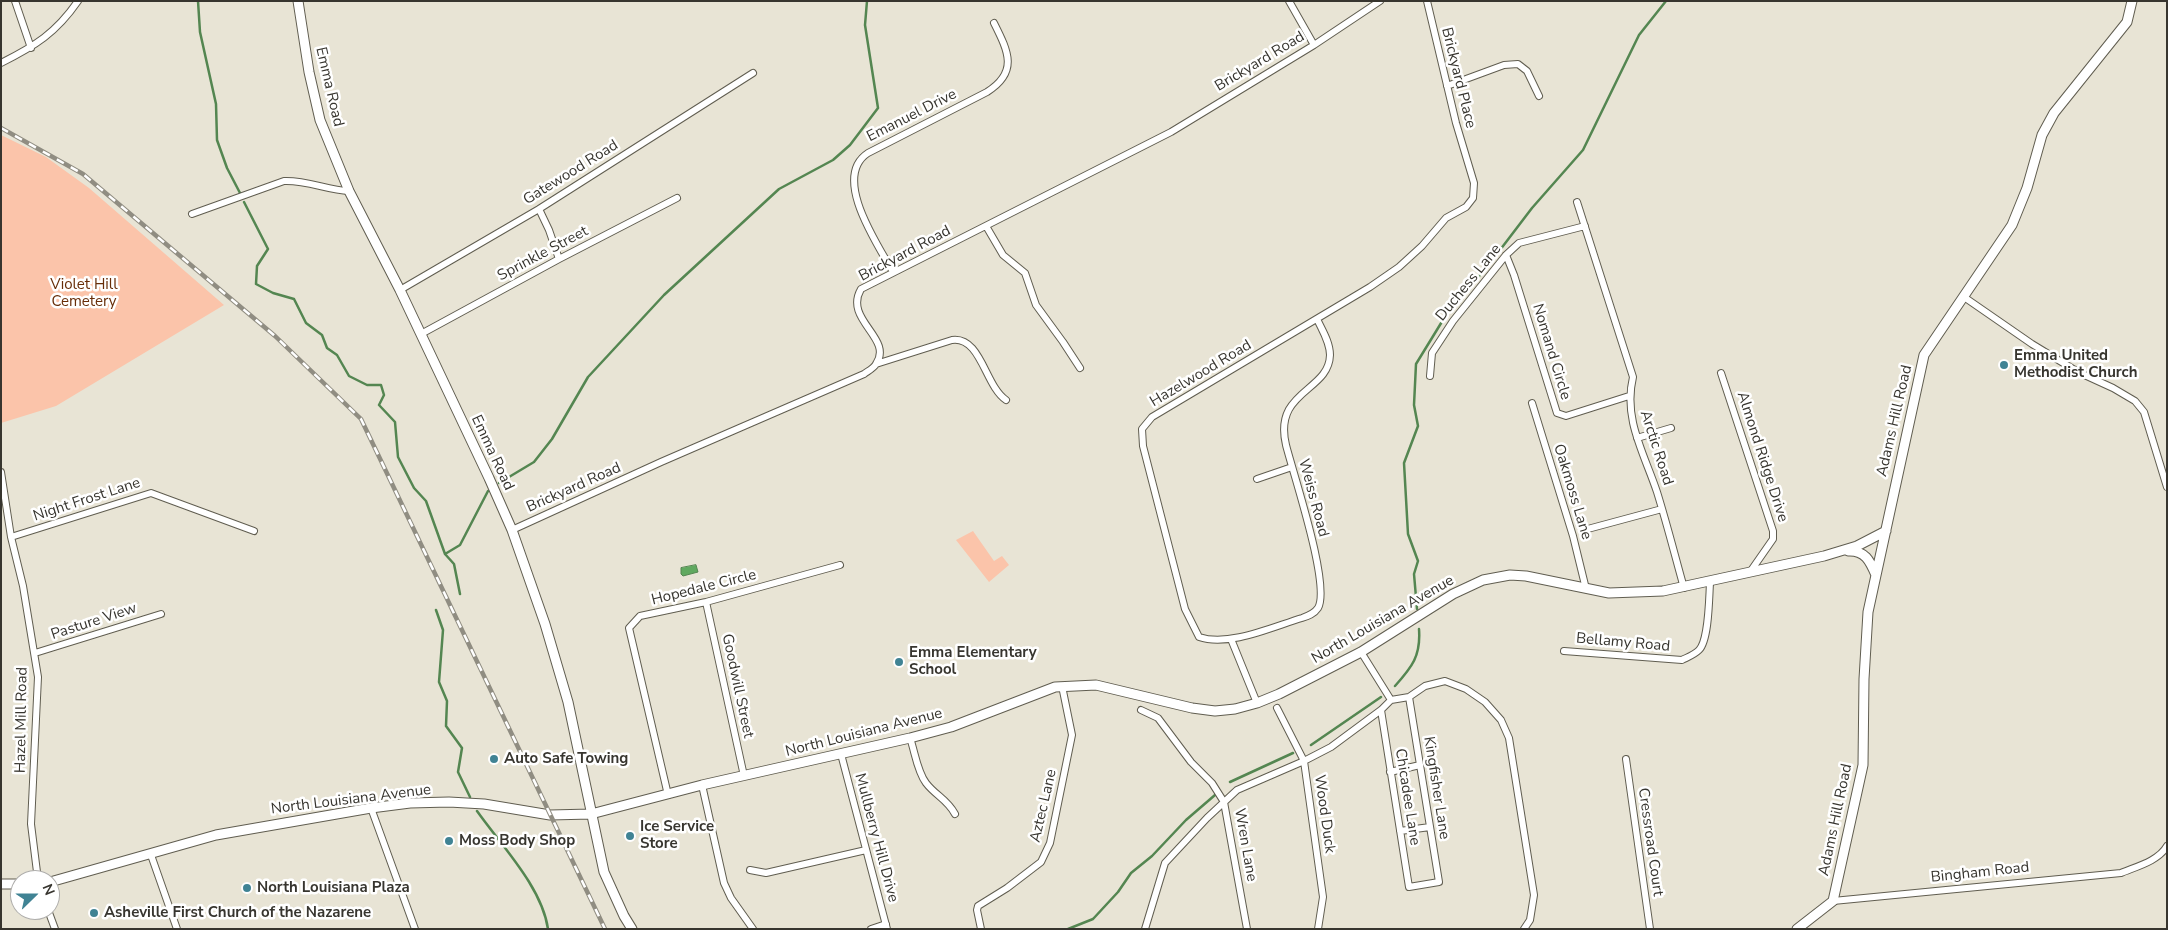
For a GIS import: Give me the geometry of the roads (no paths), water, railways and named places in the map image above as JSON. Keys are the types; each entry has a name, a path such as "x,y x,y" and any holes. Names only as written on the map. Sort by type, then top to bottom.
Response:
{"street":[{"path":"15,1 31,48"},
{"path":"1,63 31,48 64,22 78,1"},
{"name":"Emma Road","path":"298,1 309,72 320,120 349,191 400,290 490,478 512,530 545,624 568,702 604,872 632,929"},
{"path":"1289,1 1314,44"},
{"name":"Brickyard Road","path":"512,530 670,458 864,374 876,364 880,354 878,344 858,313 857,296 861,289 1171,132 1380,1"},
{"name":"Brickyard Place","path":"1427,1 1466,160"},
{"name":"Adams Hill Road","path":"1833,901 1863,764 1864,679 1868,612 1924,355 1948,316 1964,297 2012,225 2027,188 2042,135 2054,113 2127,22 2132,1"},
{"name":"Emanuel Drive","path":"892,272 857,203 854,178 858,162 868,153 999,84 1007,72 1008,59 1004,44 994,23"},
{"path":"1447,86 1504,65 1518,64 1528,71 1539,96"},
{"name":"Gatewood Road","path":"400,290 539,209 753,74"},
{"name":"Hazelwood Road","path":"1230,639 1211,641 1199,637 1186,608 1143,446 1142,429 1152,417 1370,287 1399,267 1422,246 1446,218 1466,207 1473,198 1474,183 1466,160"},
{"path":"192,214 284,181 298,180 333,191 349,191"},
{"name":"Sprinkle Street","path":"421,334 677,198"},
{"name":"Arctic Road","path":"1577,202 1633,377 1629,396 1631,415 1637,438 1662,509 1684,588"},
{"path":"539,209 559,259"},
{"path":"986,226 1003,255 1025,273 1036,306 1080,368"},
{"name":"Duchess Lane","path":"1430,376 1432,353 1452,322 1506,255 1520,243 1585,226"},
{"name":"Nomand Circle","path":"1506,255 1514,275 1556,413 1566,416 1629,396"},
{"path":"1964,297 2032,344 2078,372 2113,388 2135,401 2144,412 2167,487"},
{"name":"Weiss Road","path":"1230,639 1313,614 1319,607 1321,590 1314,549 1282,430 1288,408 1324,373 1330,356 1328,342 1317,319"},
{"path":"876,364 929,346 941,345 952,340 960,340 973,347 994,388 1006,400"},
{"name":"Almond Ridge Drive","path":"1721,373 1774,531 1773,538 1749,574"},
{"name":"Oakmoss Lane","path":"1532,403 1574,536 1586,589"},
{"path":"1637,438 1671,428"},
{"path":"1257,479 1292,467"},
{"name":"Hazel Mill Road","path":"1,472 38,677 31,824 37,870"},
{"name":"Night Frost Lane","path":"12,537 151,492 254,531"},
{"path":"1584,530 1662,509"},
{"name":"North Louisiana Avenue","path":"60,879 227,832 370,808 449,802 497,806 550,815 591,814 702,785 951,727 1034,694 1062,686 1096,685 1192,708 1215,711 1235,709 1257,703 1361,652 1453,594 1483,580 1526,576 1609,593 1639,593 1684,588 1838,552 1857,546 1886,531"},
{"path":"1838,552 1860,552 1871,563 1876,575"},
{"name":"Hopedale Circle","path":"668,795 629,628 640,616 706,602 840,565"},
{"name":"Bellamy Road","path":"1564,650 1682,660 1692,656 1701,649 1705,638 1710,583"},
{"name":"Goodwill Street","path":"706,602 744,776"},
{"name":"Pasture View","path":"35,654 161,614"},
{"path":"1230,639 1257,703"},
{"path":"1361,652 1391,700"},
{"path":"1145,929 1165,863 1237,790 1304,761 1331,746 1381,710 1391,700 1409,697 1425,686 1445,681 1466,689 1485,702 1501,720 1509,738 1534,895 1530,920 1524,929"},
{"name":"Aztec Lane","path":"981,929 977,910 978,906 1007,888 1041,862 1050,843 1072,735 1062,686"},
{"name":"Kingfisher Lane","path":"1409,697 1440,882 1409,887"},
{"name":"Wood Duck","path":"1278,708 1304,761 1323,897 1318,929"},
{"name":"Wren Lane","path":"1141,710 1158,718 1191,762 1212,783 1224,802 1247,929"},
{"name":"Chicadee Lane","path":"1381,710 1409,887"},
{"path":"910,738 924,782 949,803 955,814"},
{"name":"Mullberry Hill Drive","path":"841,754 886,927"},
{"name":"Cressroad Court","path":"1626,759 1650,929"},
{"path":"1390,772 1420,765"},
{"path":"702,785 724,883 731,898 753,929"},
{"path":"370,808 415,929"},
{"path":"1400,831 1430,827"},
{"name":"Bingham Road","path":"1833,901 2120,873 2150,861 2164,851 2167,846"},
{"path":"750,870 766,873 866,850"},
{"path":"151,854 176,929"},
{"path":"1798,929 1833,901"},
{"path":"871,929 886,927"}],"waterway":[{"path":"198,1 200,32 216,104 217,140 227,168 240,193"},
{"path":"499,483 534,462 552,439 588,377 664,295 779,189 833,160 850,145 878,108 865,25 867,1"},
{"path":"1417,609 1414,574 1418,561 1408,534 1404,463 1418,426 1414,405 1416,364 1454,302 1484,271 1532,208 1583,150 1639,35 1666,1"},
{"path":"244,202 268,249 257,266 256,284 273,293 294,299 306,323 322,335 327,348 337,355 349,376 367,385 381,385 384,395 379,405 395,422 398,457 414,488 426,501 445,554 454,564 460,594"},
{"path":"445,554 460,545 488,491"},
{"path":"436,610 443,630 439,682 447,701 446,726 462,748 458,772 470,797"},
{"path":"1395,686 1411,667 1417,654 1419,629"},
{"path":"1311,745 1381,697"},
{"path":"1230,782 1293,753"},
{"path":"1068,929 1093,919 1118,892 1131,873 1152,856 1186,820 1215,795"},
{"path":"477,811 529,882 538,898 548,929"}],"railway":[{"path":"1,128 83,174 275,336 361,419 605,929"}],"place":[{"name":"Emma United Methodist Church","path":"2004,365"},
{"name":"Emma Elementary School","path":"899,662"},
{"name":"Auto Safe Towing","path":"494,759"},
{"name":"Ice Service Store","path":"630,836"},
{"name":"Moss Body Shop","path":"449,841"},
{"name":"North Louisiana Plaza","path":"247,888"},
{"name":"Asheville First Church of the Nazarene","path":"94,913"}],"park label":[{"name":"Violet Hill Cemetery","path":"84,294"}]}
